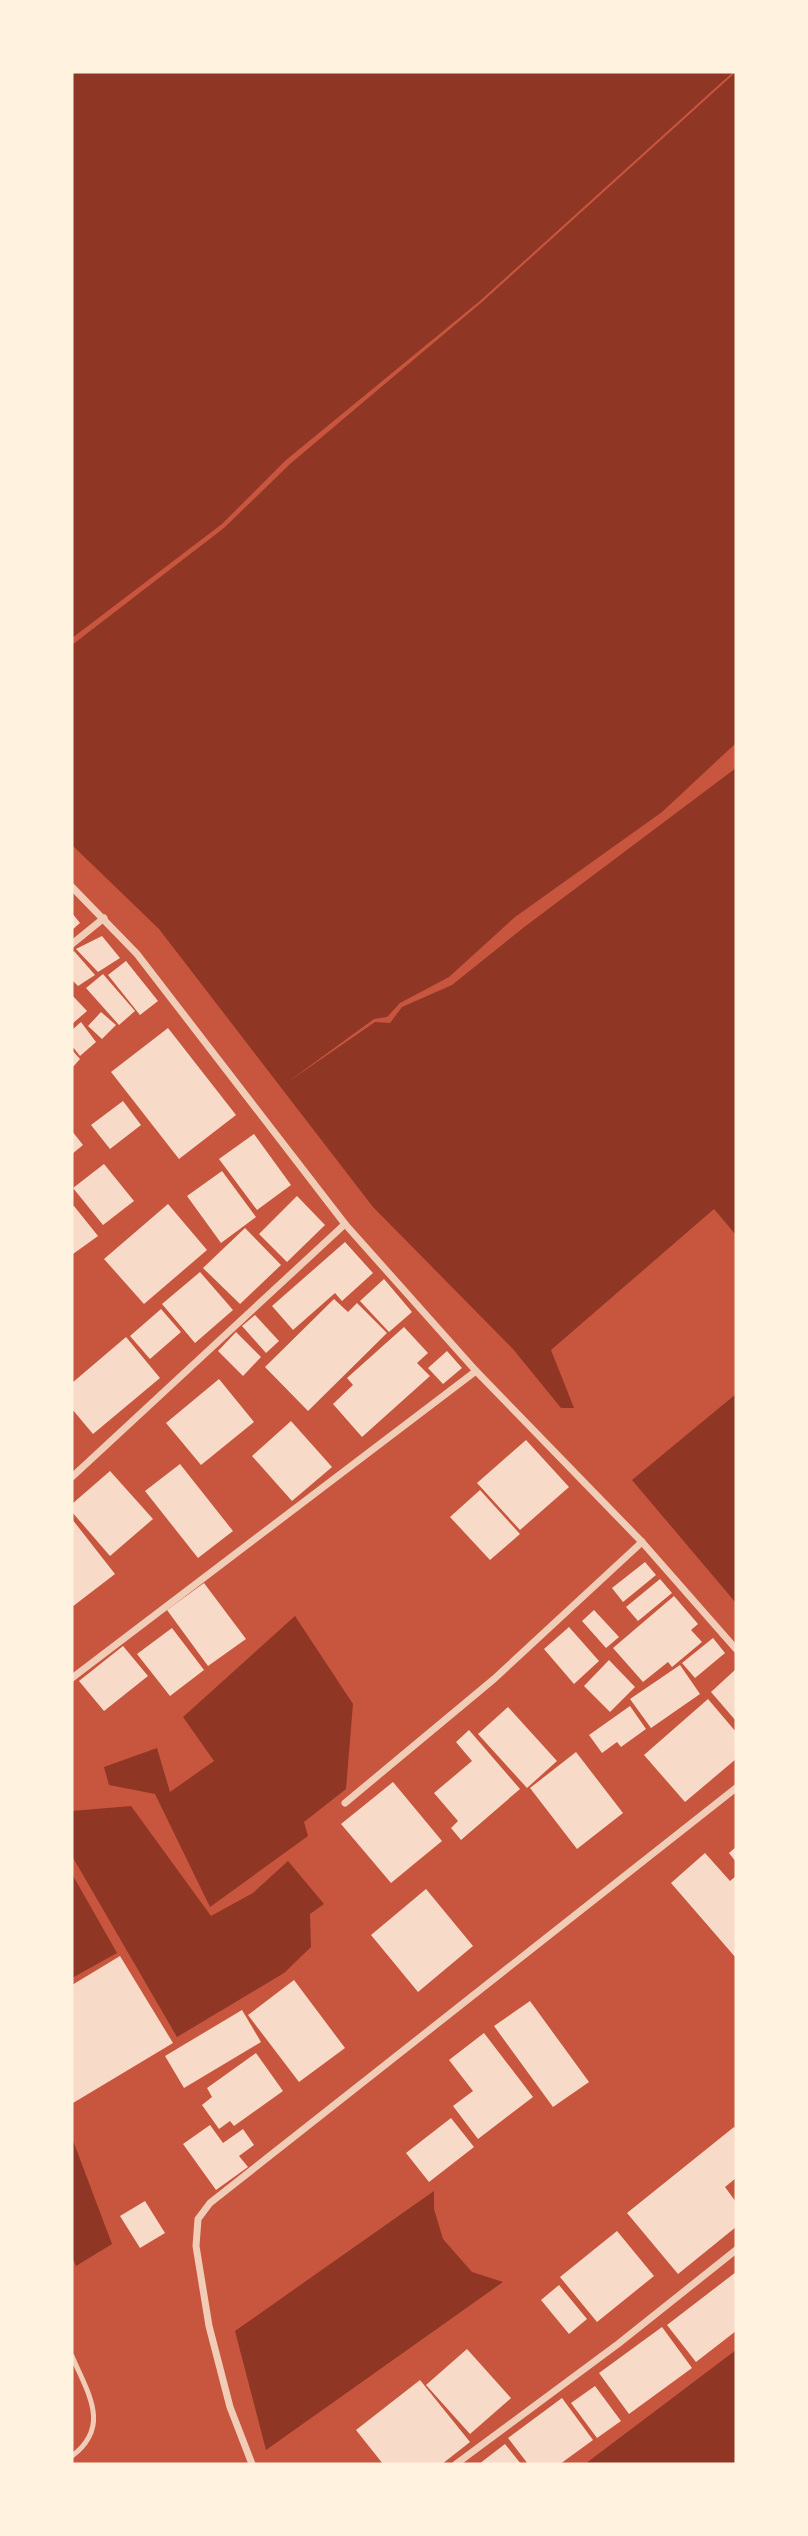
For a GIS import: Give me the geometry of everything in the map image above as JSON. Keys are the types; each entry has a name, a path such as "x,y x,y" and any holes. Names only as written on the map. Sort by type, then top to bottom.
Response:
{"street":[{"path":"72,887 145,964 345,1224 476,1371 642,1542 736,1649"},
{"path":"72,944 104,918"},
{"path":"72,1477 345,1224"},
{"path":"72,1678 476,1371"},
{"path":"345,1803 494,1679 642,1542"},
{"path":"252,2464 230,2407 209,2326 196,2246 198,2218 210,2203 736,1788"},
{"path":"456,2464 618,2343 736,2250"}],"lane":[{"path":"72,2356 94,2408 92,2434 72,2456"}],"shaded area":[{"path":"72,72 733,72 481,300 286,460 222,524 72,638"},
{"path":"736,72 736,743 662,812 515,917 449,977 400,1003 387,1017 374,1019 285,1084 375,1022 390,1023 402,1007 452,985 523,928 736,768 736,1235 714,1209 551,1350 574,1408 561,1408 513,1349 373,1207 159,929 72,845 72,645 224,528 290,464 482,302"},
{"path":"736,1394 736,1603 632,1480"},
{"path":"295,1616 353,1704 346,1789 304,1822 308,1836 210,1907 155,1794 109,1785 104,1767 157,1748 170,1792 214,1761 183,1717"},
{"path":"131,1806 211,1916 253,1893 288,1861 324,1904 310,1914 311,1947 284,1973 177,2037 72,1856 72,1811"},
{"path":"72,1874 117,1953 72,1978"},
{"path":"72,2138 112,2244 76,2266 72,2257"},
{"path":"434,2191 434,2209 443,2239 472,2272 503,2282 266,2450 235,2331"},
{"path":"736,2350 736,2464 585,2464"}],"building":[{"path":"72,913 80,923 72,930"},
{"path":"102,936 120,958 98,972 76,949"},
{"path":"74,951 95,975 78,986 72,980"},
{"path":"126,961 158,1001 140,1015 108,975"},
{"path":"103,974 135,1011 119,1025 86,988"},
{"path":"72,995 87,1011 72,1024"},
{"path":"101,1012 116,1025 102,1039 88,1026"},
{"path":"81,1022 96,1042 80,1056 72,1046 72,1030"},
{"path":"168,1028 236,1115 179,1159 111,1072"},
{"path":"72,1050 80,1059 72,1068"},
{"path":"123,1101 141,1125 110,1149 91,1125"},
{"path":"72,1131 83,1145 72,1154"},
{"path":"254,1134 291,1185 257,1210 219,1159"},
{"path":"104,1164 134,1201 103,1225 73,1188"},
{"path":"222,1171 256,1217 221,1243 187,1196"},
{"path":"297,1196 325,1225 287,1262 259,1234"},
{"path":"168,1204 207,1250 144,1304 104,1259"},
{"path":"74,1206 98,1236 73,1254 72,1207"},
{"path":"245,1228 281,1265 240,1304 203,1268"},
{"path":"345,1242 373,1273 342,1301 335,1293 293,1330 272,1306"},
{"path":"200,1272 233,1310 195,1343 162,1304"},
{"path":"384,1279 412,1312 389,1332 360,1301"},
{"path":"334,1299 348,1312 357,1303 387,1333 308,1411 265,1367"},
{"path":"161,1309 181,1332 150,1359 130,1336"},
{"path":"255,1315 279,1341 266,1353 242,1326"},
{"path":"404,1327 428,1353 417,1363 430,1376 362,1437 333,1404 353,1385 347,1378"},
{"path":"236,1332 261,1357 243,1376 218,1351"},
{"path":"126,1337 160,1378 93,1434 72,1409 72,1383"},
{"path":"447,1351 462,1368 443,1384 428,1368"},
{"path":"219,1379 254,1422 201,1465 166,1423"},
{"path":"291,1421 332,1467 292,1501 252,1456"},
{"path":"526,1440 569,1487 520,1530 477,1483"},
{"path":"180,1464 233,1531 198,1558 145,1491"},
{"path":"110,1471 153,1519 110,1556 72,1512 72,1504"},
{"path":"480,1490 520,1534 490,1560 450,1517"},
{"path":"72,1519 115,1574 72,1607"},
{"path":"645,1562 656,1575 623,1602 612,1588"},
{"path":"660,1579 672,1593 638,1621 626,1607"},
{"path":"204,1583 246,1639 208,1666 167,1610"},
{"path":"674,1596 698,1624 691,1630 702,1642 672,1667 668,1662 643,1682 613,1648"},
{"path":"594,1610 619,1637 606,1648 582,1621"},
{"path":"569,1627 599,1661 574,1684 544,1649"},
{"path":"172,1628 204,1670 170,1696 137,1654"},
{"path":"713,1638 725,1653 695,1678 682,1663"},
{"path":"123,1646 148,1676 104,1711 79,1681"},
{"path":"609,1660 635,1687 610,1712 584,1686"},
{"path":"680,1665 700,1694 651,1728 630,1699"},
{"path":"736,1669 736,1721 711,1692"},
{"path":"708,1699 736,1732 736,1759 685,1802 644,1755"},
{"path":"630,1706 646,1729 621,1747 617,1742 602,1753 589,1735"},
{"path":"508,1707 557,1761 527,1788 478,1734"},
{"path":"469,1730 520,1789 461,1840 451,1828 458,1821 434,1793 472,1761 456,1742"},
{"path":"576,1752 623,1813 577,1849 530,1788"},
{"path":"393,1782 442,1841 391,1883 341,1824"},
{"path":"736,1847 736,1862 729,1853"},
{"path":"705,1853 730,1881 736,1876 736,1958 671,1883"},
{"path":"426,1889 473,1946 418,1992 371,1935"},
{"path":"120,1956 173,2043 73,2103 72,1985"},
{"path":"294,1980 345,2048 299,2082 248,2015"},
{"path":"530,2001 589,2082 553,2107 494,2026"},
{"path":"242,2010 261,2042 184,2088 165,2056"},
{"path":"484,2033 533,2097 478,2139 453,2106 473,2091 449,2060"},
{"path":"256,2053 283,2091 234,2126 230,2121 219,2129 202,2105 212,2097 207,2088"},
{"path":"451,2118 474,2147 429,2182 406,2153"},
{"path":"210,2125 223,2143 243,2129 254,2145 239,2156 248,2167 216,2190 183,2144"},
{"path":"734,2127 736,2178 725,2187 736,2202 736,2227 678,2274 627,2213"},
{"path":"145,2201 165,2233 140,2248 120,2216"},
{"path":"617,2231 654,2276 597,2322 560,2277"},
{"path":"736,2272 736,2331 696,2362 667,2325"},
{"path":"559,2285 587,2319 569,2334 541,2300"},
{"path":"662,2327 692,2368 629,2414 599,2373"},
{"path":"467,2349 511,2398 470,2434 426,2385"},
{"path":"420,2380 470,2442 442,2464 383,2464 356,2430"},
{"path":"595,2386 621,2421 597,2438 571,2403"},
{"path":"562,2398 593,2440 560,2464 528,2464 508,2438"},
{"path":"505,2444 521,2464 479,2464"}]}
